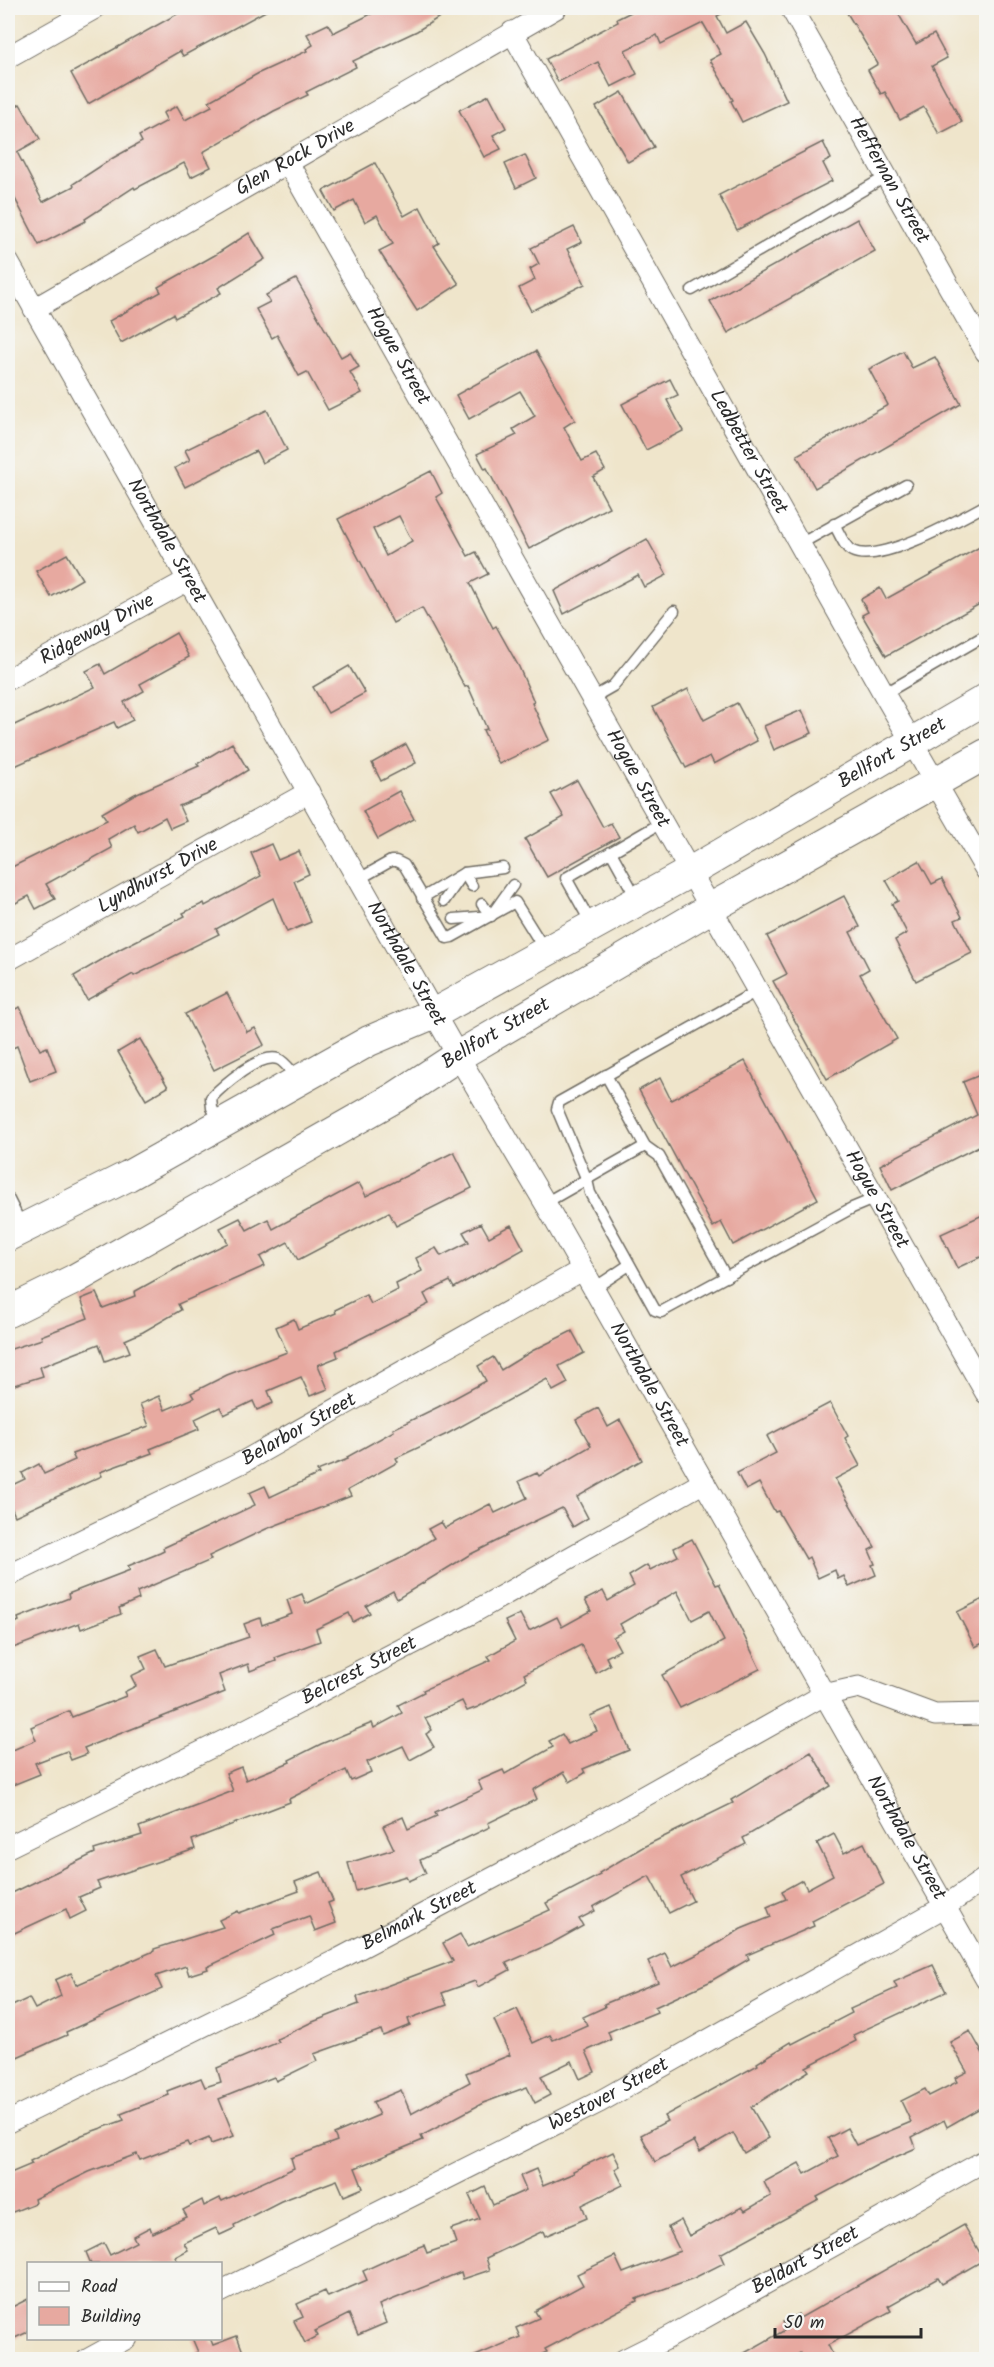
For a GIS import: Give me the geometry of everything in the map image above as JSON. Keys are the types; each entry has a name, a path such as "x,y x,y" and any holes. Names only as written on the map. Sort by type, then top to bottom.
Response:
{"main road":[{"name":"Bellfort Street","path":"15,1232 128,1176 369,1041 435,1013 690,872 987,699"},
{"name":"Bellfort Street","path":"8,1312 75,1279 394,1098 458,1056 711,908 987,754"}],"street":[{"path":"8,57 94,8"},
{"name":"Glen Rock Drive","path":"34,309 555,8"},
{"name":"Heffernan Street","path":"791,8 987,352"},
{"name":"Ledbetter Street","path":"512,32 911,742 987,870"},
{"name":"Hogue Street","path":"288,163 987,1393"},
{"name":"Northdale Street","path":"8,262 458,1056 545,1203 987,1979"},
{"name":"Ridgeway Drive","path":"8,679 188,580"},
{"name":"Lyndhurst Drive","path":"8,960 309,792"},
{"name":"Belarbor Street","path":"8,1576 243,1462 582,1270"},
{"name":"Belcrest Street","path":"8,1847 240,1733 449,1624 704,1482"},
{"path":"824,1695 859,1687 935,1714 987,1714"},
{"name":"Belmark Street","path":"8,2122 355,1950 584,1830 824,1695"},
{"name":"Westover Street","path":"222,2291 599,2102 944,1907 987,1878"},
{"name":"Beldart Street","path":"624,2360 666,2339 987,2160"},
{"path":"87,2360 123,2340"}],"lane":[{"path":"692,290 887,176"},
{"path":"800,543 906,485"},
{"path":"834,525 849,550 866,553 887,550 926,536 987,506"},
{"path":"592,698 613,686 674,611"},
{"path":"884,694 987,635"},
{"path":"593,926 566,878 663,822"},
{"path":"611,852 637,901"},
{"path":"359,879 391,861 404,865 447,938 515,902 546,952"},
{"path":"422,898 464,873 503,868"},
{"path":"464,873 490,875"},
{"path":"464,873 472,885"},
{"path":"458,893 464,873"},
{"path":"444,901 464,873"},
{"path":"491,916 513,885"},
{"path":"491,916 500,893"},
{"path":"482,904 491,916"},
{"path":"467,911 491,916"},
{"path":"454,919 491,916"},
{"path":"757,991 558,1101 557,1109 587,1180 590,1193 655,1310 661,1312 852,1208 876,1198"},
{"path":"606,1075 645,1146 659,1156 726,1277"},
{"path":"545,1203 645,1146"},
{"path":"8,1198 15,1232"},
{"path":"593,1289 630,1265"}],"building":[{"path":"188,8 271,8 183,56 180,51 88,104 71,73"},
{"path":"383,8 454,8 417,31 353,61 356,67 306,92 308,95 274,111 203,152 211,167 191,177 184,163 135,189 134,187 85,219 86,221 39,245 8,185 8,111 20,104 40,139 17,152 43,202 74,186 73,184 113,158 142,142 139,136 167,121 163,113 177,106 185,120 212,106 209,101 259,73 307,51 306,49 313,45 307,34 328,24 333,33"},
{"path":"639,8 733,8 717,16 726,33 746,22 765,54 787,101 742,122 731,101 733,100 710,60 721,54 703,23 661,44 657,35 625,50 637,74 611,87 598,62 558,82 546,59 618,22 617,19"},
{"path":"844,8 895,8 916,44 934,34 947,58 932,66 962,122 939,134 924,107 900,120 885,92 881,94 868,70 878,64"},
{"path":"622,92 654,147 628,162 596,107"},
{"path":"489,95 506,128 493,135 501,149 484,157 459,110"},
{"path":"823,142 831,159 823,163 832,181 737,230 719,195"},
{"path":"525,155 536,178 516,188 505,164"},
{"path":"375,163 404,216 420,207 439,243 434,246 459,284 417,311 379,251 393,244 377,215 365,222 354,200 334,211 323,191"},
{"path":"857,219 875,251 728,333 710,301"},
{"path":"574,227 582,242 567,249 585,284 531,311 519,288 535,280 530,269 539,264 531,248"},
{"path":"249,233 265,259 218,288 221,293 175,318 173,314 121,343 109,321 161,292 158,287"},
{"path":"296,279 341,357 350,352 359,367 350,372 362,393 328,410 307,372 299,376 277,335 272,338 256,309 270,302 266,295"},
{"path":"536,351 575,420 564,427 582,461 596,454 605,470 593,477 609,507 529,549 487,468 485,469 477,454 517,435 513,429 535,416 520,391 469,419 456,395"},
{"path":"903,351 912,368 935,357 961,404 815,488 797,455 888,405 869,369"},
{"path":"670,379 678,395 667,400 683,431 646,450 622,404"},
{"path":"267,410 287,450 262,463 256,451 185,487 175,468 190,460 185,450"},
{"path":"431,471 442,493 436,497 468,556 476,552 488,574 470,583 493,628 496,626 519,667 549,740 499,764 483,730 487,729 468,686 465,687 422,608 393,623 338,519","holes":["399,516 412,541 386,556 373,529"]},
{"path":"647,539 667,575 644,587 638,575 564,614 554,591"},
{"path":"987,543 987,600 886,656 862,615 868,612 861,599 880,588 886,599"},
{"path":"67,554 82,579 51,597 36,571"},
{"path":"176,633 189,657 140,684 144,691 124,702 133,720 117,728 114,722 8,769 8,728 95,687 86,671 100,664 105,674"},
{"path":"349,666 365,693 328,713 313,687"},
{"path":"688,689 704,720 737,703 757,741 714,764 710,756 686,768 653,707"},
{"path":"802,710 812,733 774,750 764,726"},
{"path":"232,743 248,770 206,795 179,806 186,821 170,828 165,817 138,832 134,824 108,839 112,848 46,884 55,899 36,909 29,896 8,907 8,869 107,820 102,813 135,794 199,766 197,764"},
{"path":"406,744 416,763 381,781 372,763"},
{"path":"577,780 603,827 611,823 619,837 547,877 525,839 564,817 551,794"},
{"path":"399,791 414,819 378,839 363,811"},
{"path":"271,844 278,860 299,851 309,874 294,881 311,922 287,932 273,898 216,929 219,934 134,976 133,974 87,1000 74,976 120,949 185,916 183,913 204,903 205,906 261,876 251,853"},
{"path":"919,861 932,884 942,879 962,917 955,920 972,953 916,981 895,940 907,933 892,904 898,901 886,880"},
{"path":"844,896 860,927 850,932 869,969 860,974 897,1039 827,1079 773,981 787,974 767,936"},
{"path":"227,993 247,1032 255,1028 264,1045 214,1070 185,1014"},
{"path":"20,1007 40,1050 47,1047 56,1071 30,1081 17,1046 8,1050 8,1012"},
{"path":"140,1039 168,1087 146,1100 118,1052"},
{"path":"745,1061 818,1199 733,1245 721,1222 713,1227 639,1090 660,1078 671,1100"},
{"path":"987,1072 987,1142 892,1190 880,1165 977,1115 963,1082"},
{"path":"454,1152 472,1188 396,1226 389,1212 298,1260 288,1242 260,1257 265,1266 178,1304 181,1310 125,1340 130,1352 105,1361 99,1344 40,1367 43,1376 8,1387 8,1350 42,1339 41,1336 88,1318 81,1299 96,1293 103,1308 135,1296 134,1292 228,1243 220,1228 240,1218 247,1230 268,1219 273,1229 359,1183 366,1196"},
{"path":"987,1213 987,1254 957,1268 941,1234"},
{"path":"481,1223 489,1237 511,1225 524,1249 454,1288 450,1281 424,1294 429,1304 336,1351 338,1357 318,1365 328,1389 310,1396 301,1377 268,1391 273,1403 257,1410 253,1401 224,1415 220,1407 195,1419 199,1429 150,1449 152,1453 100,1472 102,1476 15,1516 8,1500 8,1487 25,1479 22,1473 39,1464 44,1474 75,1460 72,1454 149,1426 140,1404 159,1396 165,1410 194,1398 191,1393 227,1375 287,1352 276,1327 294,1319 298,1329 336,1313 335,1310 366,1295 371,1304 398,1290 396,1284 422,1271 416,1258 436,1248 441,1256 469,1242 463,1232"},
{"path":"572,1331 584,1353 559,1366 568,1383 553,1391 547,1379 447,1434 396,1458 398,1462 348,1490 351,1496 266,1529 209,1556 211,1560 137,1592 139,1599 119,1608 121,1614 81,1629 79,1623 8,1650 8,1626 19,1621 18,1618 69,1598 68,1594 130,1570 128,1566 160,1553 164,1551 163,1548 255,1505 249,1493 265,1486 270,1497 319,1474 317,1471 348,1459 347,1457 394,1431 393,1429 486,1381 478,1366 493,1357 501,1370"},
{"path":"830,1403 848,1436 845,1438 860,1466 835,1479 875,1547 869,1550 875,1564 872,1565 876,1575 849,1587 844,1576 838,1579 835,1570 818,1578 809,1557 806,1559 759,1483 746,1490 737,1473 776,1453 767,1436"},
{"path":"598,1408 608,1427 620,1420 642,1460 577,1497 588,1518 573,1527 562,1508 469,1555 397,1599 393,1591 366,1606 370,1613 353,1622 349,1613 316,1629 320,1641 275,1658 276,1661 250,1671 248,1664 219,1675 225,1692 84,1748 87,1754 71,1760 67,1751 35,1763 40,1774 8,1787 8,1752 36,1740 31,1727 69,1711 72,1717 126,1696 124,1692 136,1686 131,1676 146,1669 140,1656 157,1649 165,1666 249,1637 244,1624 260,1618 262,1625 292,1614 287,1600 302,1594 306,1604 401,1558 434,1538 428,1529 441,1522 445,1528 490,1504 495,1513 527,1498 519,1481 537,1473 539,1476 591,1446 576,1420"},
{"path":"692,1539 716,1585 719,1584 760,1669 680,1708 662,1675 724,1641 709,1611 692,1620 677,1591 620,1624 624,1631 613,1637 620,1650 606,1657 610,1665 596,1673 581,1645 524,1674 527,1680 478,1707 467,1711 462,1701 425,1718 432,1730 426,1734 434,1747 410,1760 403,1746 367,1762 371,1772 351,1781 346,1770 289,1799 290,1802 192,1840 195,1849 97,1882 100,1888 79,1897 86,1911 70,1919 66,1909 8,1936 8,1895 95,1853 94,1850 142,1835 139,1827 233,1791 226,1773 241,1767 246,1780 290,1762 289,1760 321,1744 372,1723 374,1728 402,1713 398,1705 424,1692 423,1690 491,1660 488,1656 515,1641 505,1621 520,1614 529,1631 557,1617 562,1627 591,1611 585,1600 603,1591 608,1601 634,1586 629,1576 647,1565 650,1570 678,1556 674,1548"},
{"path":"987,1597 987,1641 975,1647 957,1612"},
{"path":"611,1707 629,1750 583,1769 585,1773 570,1782 564,1772 533,1790 537,1799 488,1823 490,1827 420,1860 426,1873 408,1881 406,1876 356,1891 348,1863 394,1849 383,1826 403,1817 408,1829 437,1816 435,1812 482,1790 478,1781 503,1770 505,1774 553,1747 549,1741 562,1734 568,1744 597,1731 590,1716"},
{"path":"811,1752 831,1786 743,1838 746,1844 681,1877 693,1901 669,1913 649,1876 593,1907 595,1911 579,1919 583,1926 552,1943 506,1963 510,1970 478,1987 475,1981 442,1993 447,2005 408,2019 410,2025 383,2036 381,2030 314,2054 317,2061 276,2081 274,2077 219,2099 234,2136 211,2144 209,2138 189,2146 187,2142 140,2160 137,2154 89,2172 34,2199 35,2203 8,2214 8,2174 32,2164 30,2161 82,2135 124,2120 121,2114 169,2095 167,2091 201,2078 205,2087 221,2082 217,2068 279,2042 277,2039 310,2023 359,2004 357,1997 453,1961 443,1943 460,1934 467,1947 550,1910 546,1903 600,1875 599,1873 643,1847 733,1803 731,1800"},
{"path":"834,1834 844,1853 864,1843 884,1884 812,1921 814,1926 747,1955 749,1959 709,1982 655,2007 657,2012 608,2032 611,2040 586,2051 595,2072 580,2079 572,2061 541,2076 550,2095 535,2103 527,2087 483,2103 421,2136 423,2140 355,2168 363,2188 344,2196 337,2180 281,2201 234,2225 235,2228 220,2235 216,2228 184,2243 188,2250 175,2257 178,2262 90,2262 86,2252 104,2243 110,2255 136,2242 133,2236 150,2227 152,2233 187,2217 183,2210 202,2200 204,2206 220,2198 222,2201 294,2168 291,2158 337,2141 334,2134 379,2115 373,2102 401,2090 411,2114 470,2082 466,2073 510,2055 494,2020 517,2009 533,2043 550,2035 553,2040 587,2025 583,2017 605,2007 604,2004 658,1982 648,1961 665,1953 672,1967 741,1929 771,1917 767,1907 786,1899 782,1891 802,1880 807,1889 833,1875 817,1843"},
{"path":"321,1872 333,1901 328,1903 336,1923 315,1931 309,1916 273,1929 275,1935 207,1967 208,1969 189,1975 186,1966 156,1976 162,1989 8,2061 8,2008 29,1998 35,2009 61,1996 55,1980 71,1973 76,1985 154,1951 154,1949 223,1927 219,1920 238,1911 239,1913 299,1891 295,1882"},
{"path":"933,1965 946,1992 853,2035 856,2041 806,2067 809,2071 751,2107 769,2138 744,2153 733,2133 700,2152 694,2141 655,2162 641,2135 667,2121 664,2116 758,2065 757,2063 791,2042 792,2044 852,2013 850,2009 897,1988 894,1982"},
{"path":"970,2031 987,2061 987,2104 947,2127 944,2120 912,2137 916,2148 877,2165 817,2197 819,2200 720,2254 724,2263 694,2278 636,2299 637,2301 545,2349 547,2352 528,2360 466,2360 520,2337 516,2328 539,2318 535,2311 583,2285 577,2274 615,2256 623,2273 680,2251 668,2227 681,2220 689,2236 742,2207 745,2211 771,2196 764,2182 799,2163 805,2174 838,2156 828,2138 847,2128 856,2145 911,2122 901,2101 925,2089 929,2096 957,2082 955,2078 967,2072 950,2042"},
{"path":"613,2152 620,2166 615,2169 623,2185 582,2205 587,2218 545,2236 543,2231 486,2258 490,2270 463,2279 461,2272 379,2305 386,2323 358,2335 349,2314 315,2331 318,2336 305,2343 294,2321 303,2317 297,2304 325,2291 328,2297 367,2280 363,2271 424,2245 427,2253 456,2243 451,2229 480,2219 469,2195 485,2187 493,2205 526,2190 520,2176 536,2169 543,2186 574,2173 573,2171"},
{"path":"964,2225 984,2260 942,2284 938,2278 888,2306 891,2311 828,2345 833,2355 825,2360 803,2360 800,2353 789,2360 732,2360 787,2329 783,2322 798,2314 800,2318"},
{"path":"27,2300 27,2332 8,2341 8,2309"},
{"path":"237,2336 246,2360 180,2360 198,2352 193,2340 211,2340 213,2345"}]}
